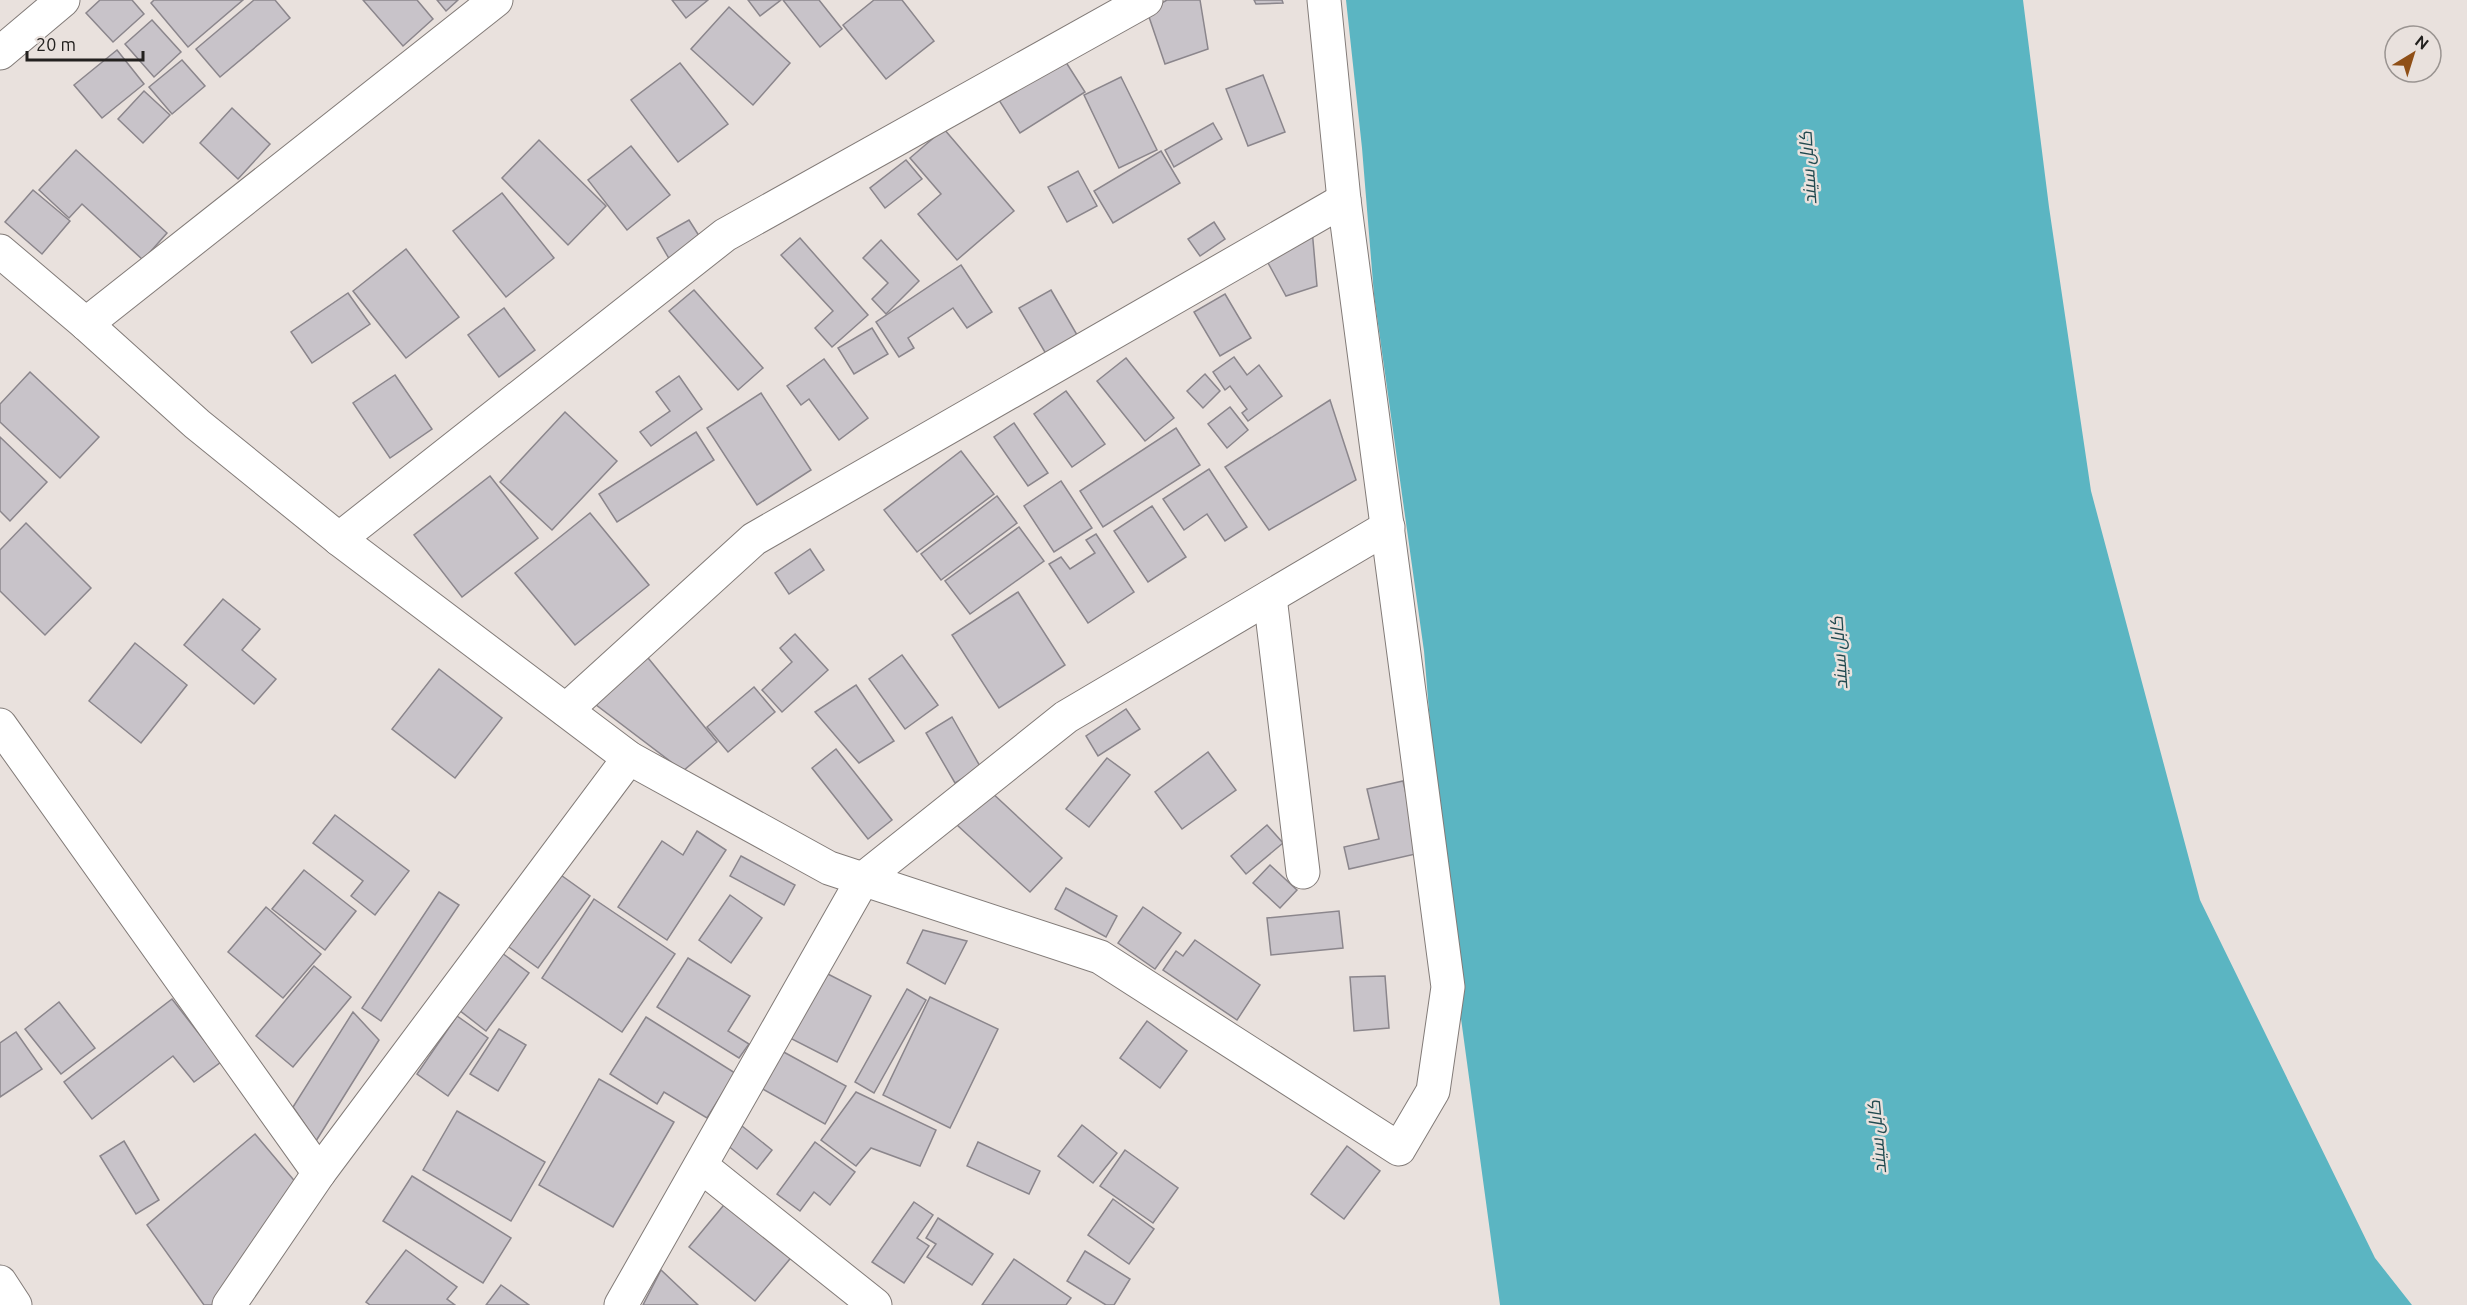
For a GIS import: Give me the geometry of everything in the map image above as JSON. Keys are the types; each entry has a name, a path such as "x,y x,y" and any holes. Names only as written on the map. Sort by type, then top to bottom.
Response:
{"street":[{"path":"0,53 63,0"},
{"path":"86,324 496,0"},
{"path":"339,539 724,235 1146,0"},
{"path":"0,251 86,324 197,424 339,539 629,759 829,868 1100,957 1399,1149 1433,1091 1448,987 1344,200 1324,0"},
{"path":"566,710 754,539 1344,200"},
{"path":"621,1305 863,879 1066,717 1388,527"},
{"path":"1270,597 1303,872"},
{"path":"0,725 319,1173"},
{"path":"229,1305 319,1173 629,759"},
{"path":"701,1166 875,1305"},
{"path":"0,1282 15,1305"}],"water":[{"name":"کابل سيند","path":"1346,0 2023,0 2049,207 2091,491 2200,900 2375,1258 2412,1305 1500,1305 1445,901 1424,651 1374,295 1362,148"}],"building":[{"path":"100,0 132,0 144,14 113,42 86,13"},
{"path":"154,0 243,0 188,47 151,3"},
{"path":"254,0 275,0 290,18 220,77 196,49"},
{"path":"363,0 417,0 433,19 403,46"},
{"path":"437,0 458,0 446,11"},
{"path":"672,0 708,0 686,18"},
{"path":"748,0 781,0 760,16"},
{"path":"783,0 819,0 842,29 820,47"},
{"path":"874,0 902,0 934,41 886,79 843,25"},
{"path":"1167,0 1200,0 1208,49 1165,64 1147,11"},
{"path":"1254,0 1282,0 1283,3 1256,4"},
{"path":"729,7 790,63 753,105 691,49"},
{"path":"152,20 181,52 154,77 125,44"},
{"path":"117,50 144,84 102,118 74,85"},
{"path":"1062,56 1085,92 1020,133 997,97"},
{"path":"182,60 205,86 172,114 149,87"},
{"path":"680,63 728,124 678,162 631,100"},
{"path":"1263,75 1285,132 1248,146 1226,89"},
{"path":"1121,77 1157,150 1119,168 1084,95"},
{"path":"144,91 170,115 143,143 118,119"},
{"path":"232,108 270,144 238,179 200,143"},
{"path":"1213,123 1222,139 1174,167 1165,150"},
{"path":"944,129 1014,211 957,260 918,214 941,194 910,158"},
{"path":"539,140 606,206 568,245 502,178"},
{"path":"631,146 670,195 627,230 588,180"},
{"path":"76,150 167,233 143,260 82,204 69,218 39,190"},
{"path":"1161,151 1180,183 1113,223 1094,191"},
{"path":"906,160 922,179 885,208 870,188"},
{"path":"1078,171 1097,206 1067,222 1048,187"},
{"path":"33,190 70,221 42,254 5,222"},
{"path":"502,193 554,258 506,297 453,231"},
{"path":"689,220 703,242 671,262 657,238"},
{"path":"1214,222 1225,239 1200,256 1188,239"},
{"path":"1312,229 1317,286 1286,296 1267,261"},
{"path":"800,238 868,315 832,347 815,328 833,311 781,255"},
{"path":"881,240 919,281 886,314 872,299 888,283 863,258"},
{"path":"406,249 459,317 406,358 353,291"},
{"path":"961,265 992,312 967,328 953,308 908,338 914,348 899,357 876,322"},
{"path":"694,290 763,368 738,390 669,311"},
{"path":"1051,290 1080,340 1049,359 1019,308"},
{"path":"348,293 370,324 312,363 291,332"},
{"path":"1225,294 1251,338 1220,356 1194,312"},
{"path":"504,308 535,350 499,377 468,335"},
{"path":"872,328 888,354 854,374 838,348"},
{"path":"1234,357 1247,375 1259,365 1282,396 1248,421 1242,413 1247,409 1230,386 1225,390 1213,372"},
{"path":"1126,358 1174,418 1145,441 1097,381"},
{"path":"824,359 868,418 839,440 809,399 801,405 787,386"},
{"path":"30,372 99,437 60,478 0,422 0,404"},
{"path":"1205,374 1220,391 1203,408 1187,391"},
{"path":"395,375 432,429 390,458 353,403"},
{"path":"679,376 702,409 651,446 640,432 670,411 656,392"},
{"path":"1066,391 1105,444 1072,467 1034,414"},
{"path":"761,393 811,470 757,505 707,428"},
{"path":"1330,400 1356,480 1269,530 1225,467"},
{"path":"1230,407 1248,430 1227,448 1208,424"},
{"path":"565,412 617,461 552,530 500,482"},
{"path":"1014,423 1048,473 1028,486 994,437"},
{"path":"1176,428 1200,465 1103,527 1080,491"},
{"path":"696,432 714,460 617,522 599,494"},
{"path":"0,437 47,482 10,521 0,511"},
{"path":"961,451 994,494 917,552 884,510"},
{"path":"1209,469 1247,527 1225,541 1207,514 1184,530 1163,499"},
{"path":"490,476 538,538 462,597 414,535"},
{"path":"1061,481 1092,528 1054,552 1024,506"},
{"path":"997,496 1017,523 941,580 921,554"},
{"path":"1152,506 1186,557 1148,582 1114,531"},
{"path":"590,513 649,585 575,645 515,573"},
{"path":"26,523 91,588 45,635 0,591 0,550"},
{"path":"1019,527 1044,561 970,614 945,581"},
{"path":"1096,534 1134,592 1088,623 1049,564 1061,557 1070,569 1095,553 1086,540"},
{"path":"810,549 824,570 789,594 775,573"},
{"path":"1018,592 1065,665 999,708 952,635"},
{"path":"223,599 260,629 242,650 276,679 254,704 184,645"},
{"path":"795,634 828,670 782,712 762,690 792,662 780,648"},
{"path":"135,643 187,685 141,743 89,701"},
{"path":"644,653 717,742 683,771 587,698"},
{"path":"902,655 938,705 905,729 869,679"},
{"path":"439,669 502,718 455,778 392,729"},
{"path":"856,685 894,741 859,763 815,712"},
{"path":"754,687 775,712 728,752 707,727"},
{"path":"1126,709 1140,729 1098,756 1086,736"},
{"path":"952,717 981,768 955,783 926,733"},
{"path":"836,749 892,820 868,839 812,768"},
{"path":"1208,752 1236,790 1182,829 1155,792"},
{"path":"1107,758 1130,775 1089,827 1066,809"},
{"path":"1403,781 1420,853 1349,869 1344,847 1379,839 1367,789"},
{"path":"989,790 1062,858 1030,892 957,825"},
{"path":"335,815 409,871 375,915 351,896 363,881 313,843"},
{"path":"1267,825 1283,843 1246,874 1231,856"},
{"path":"697,831 726,850 667,940 618,907 662,841 683,855"},
{"path":"741,856 795,885 784,905 730,876"},
{"path":"1270,865 1297,890 1280,908 1253,883"},
{"path":"304,870 356,911 325,950 272,909"},
{"path":"558,873 590,896 538,968 506,945"},
{"path":"1066,888 1117,916 1106,937 1055,909"},
{"path":"439,892 459,905 381,1021 362,1008"},
{"path":"730,895 762,918 731,963 699,940"},
{"path":"594,899 675,954 622,1032 542,978"},
{"path":"266,907 321,954 283,998 228,952"},
{"path":"1143,907 1181,933 1155,969 1118,943"},
{"path":"1339,911 1343,948 1271,955 1267,918"},
{"path":"923,930 967,941 945,984 907,963"},
{"path":"1195,940 1260,985 1237,1020 1163,970 1176,951 1183,956"},
{"path":"502,953 529,973 486,1031 459,1010"},
{"path":"688,958 750,996 728,1031 749,1044 739,1058 657,1007"},
{"path":"314,966 351,997 293,1067 256,1036"},
{"path":"822,971 871,996 837,1062 788,1037"},
{"path":"1385,976 1389,1028 1354,1031 1350,977"},
{"path":"907,989 926,1000 874,1093 855,1082"},
{"path":"930,997 998,1029 950,1128 883,1095"},
{"path":"172,999 221,1062 194,1082 173,1056 92,1119 64,1082"},
{"path":"59,1002 95,1048 61,1074 25,1029"},
{"path":"353,1012 379,1040 316,1141 293,1107"},
{"path":"457,1016 488,1038 448,1096 417,1074"},
{"path":"646,1017 735,1073 707,1118 664,1092 657,1104 610,1074"},
{"path":"1147,1021 1187,1051 1160,1088 1120,1058"},
{"path":"499,1029 526,1045 498,1091 470,1074"},
{"path":"16,1032 42,1069 0,1097 0,1043"},
{"path":"780,1050 846,1086 825,1124 759,1087"},
{"path":"599,1079 674,1122 613,1227 539,1185"},
{"path":"856,1092 936,1130 920,1166 871,1148 856,1166 821,1140"},
{"path":"457,1111 545,1162 511,1221 423,1170"},
{"path":"1082,1125 1117,1153 1093,1183 1058,1156"},
{"path":"742,1126 772,1150 757,1169 727,1145"},
{"path":"255,1134 298,1185 216,1305 204,1305 147,1225"},
{"path":"124,1141 159,1200 136,1214 100,1156"},
{"path":"815,1142 855,1172 830,1205 814,1192 800,1211 777,1194"},
{"path":"978,1142 1040,1171 1029,1194 967,1166"},
{"path":"1347,1146 1380,1171 1344,1219 1311,1194"},
{"path":"1125,1150 1178,1188 1153,1223 1100,1186"},
{"path":"412,1176 511,1238 483,1283 383,1221"},
{"path":"1113,1199 1154,1229 1129,1264 1088,1235"},
{"path":"728,1200 794,1254 755,1301 689,1247"},
{"path":"914,1202 933,1215 917,1238 929,1246 904,1283 872,1262"},
{"path":"938,1218 993,1254 972,1285 927,1257 936,1244 926,1238"},
{"path":"406,1250 457,1287 447,1299 455,1305 370,1305 366,1302"},
{"path":"1085,1251 1130,1279 1114,1305 1106,1305 1067,1281"},
{"path":"1014,1259 1071,1298 1066,1305 982,1305"},
{"path":"661,1270 698,1305 643,1305"},
{"path":"501,1285 529,1305 486,1305"}]}
